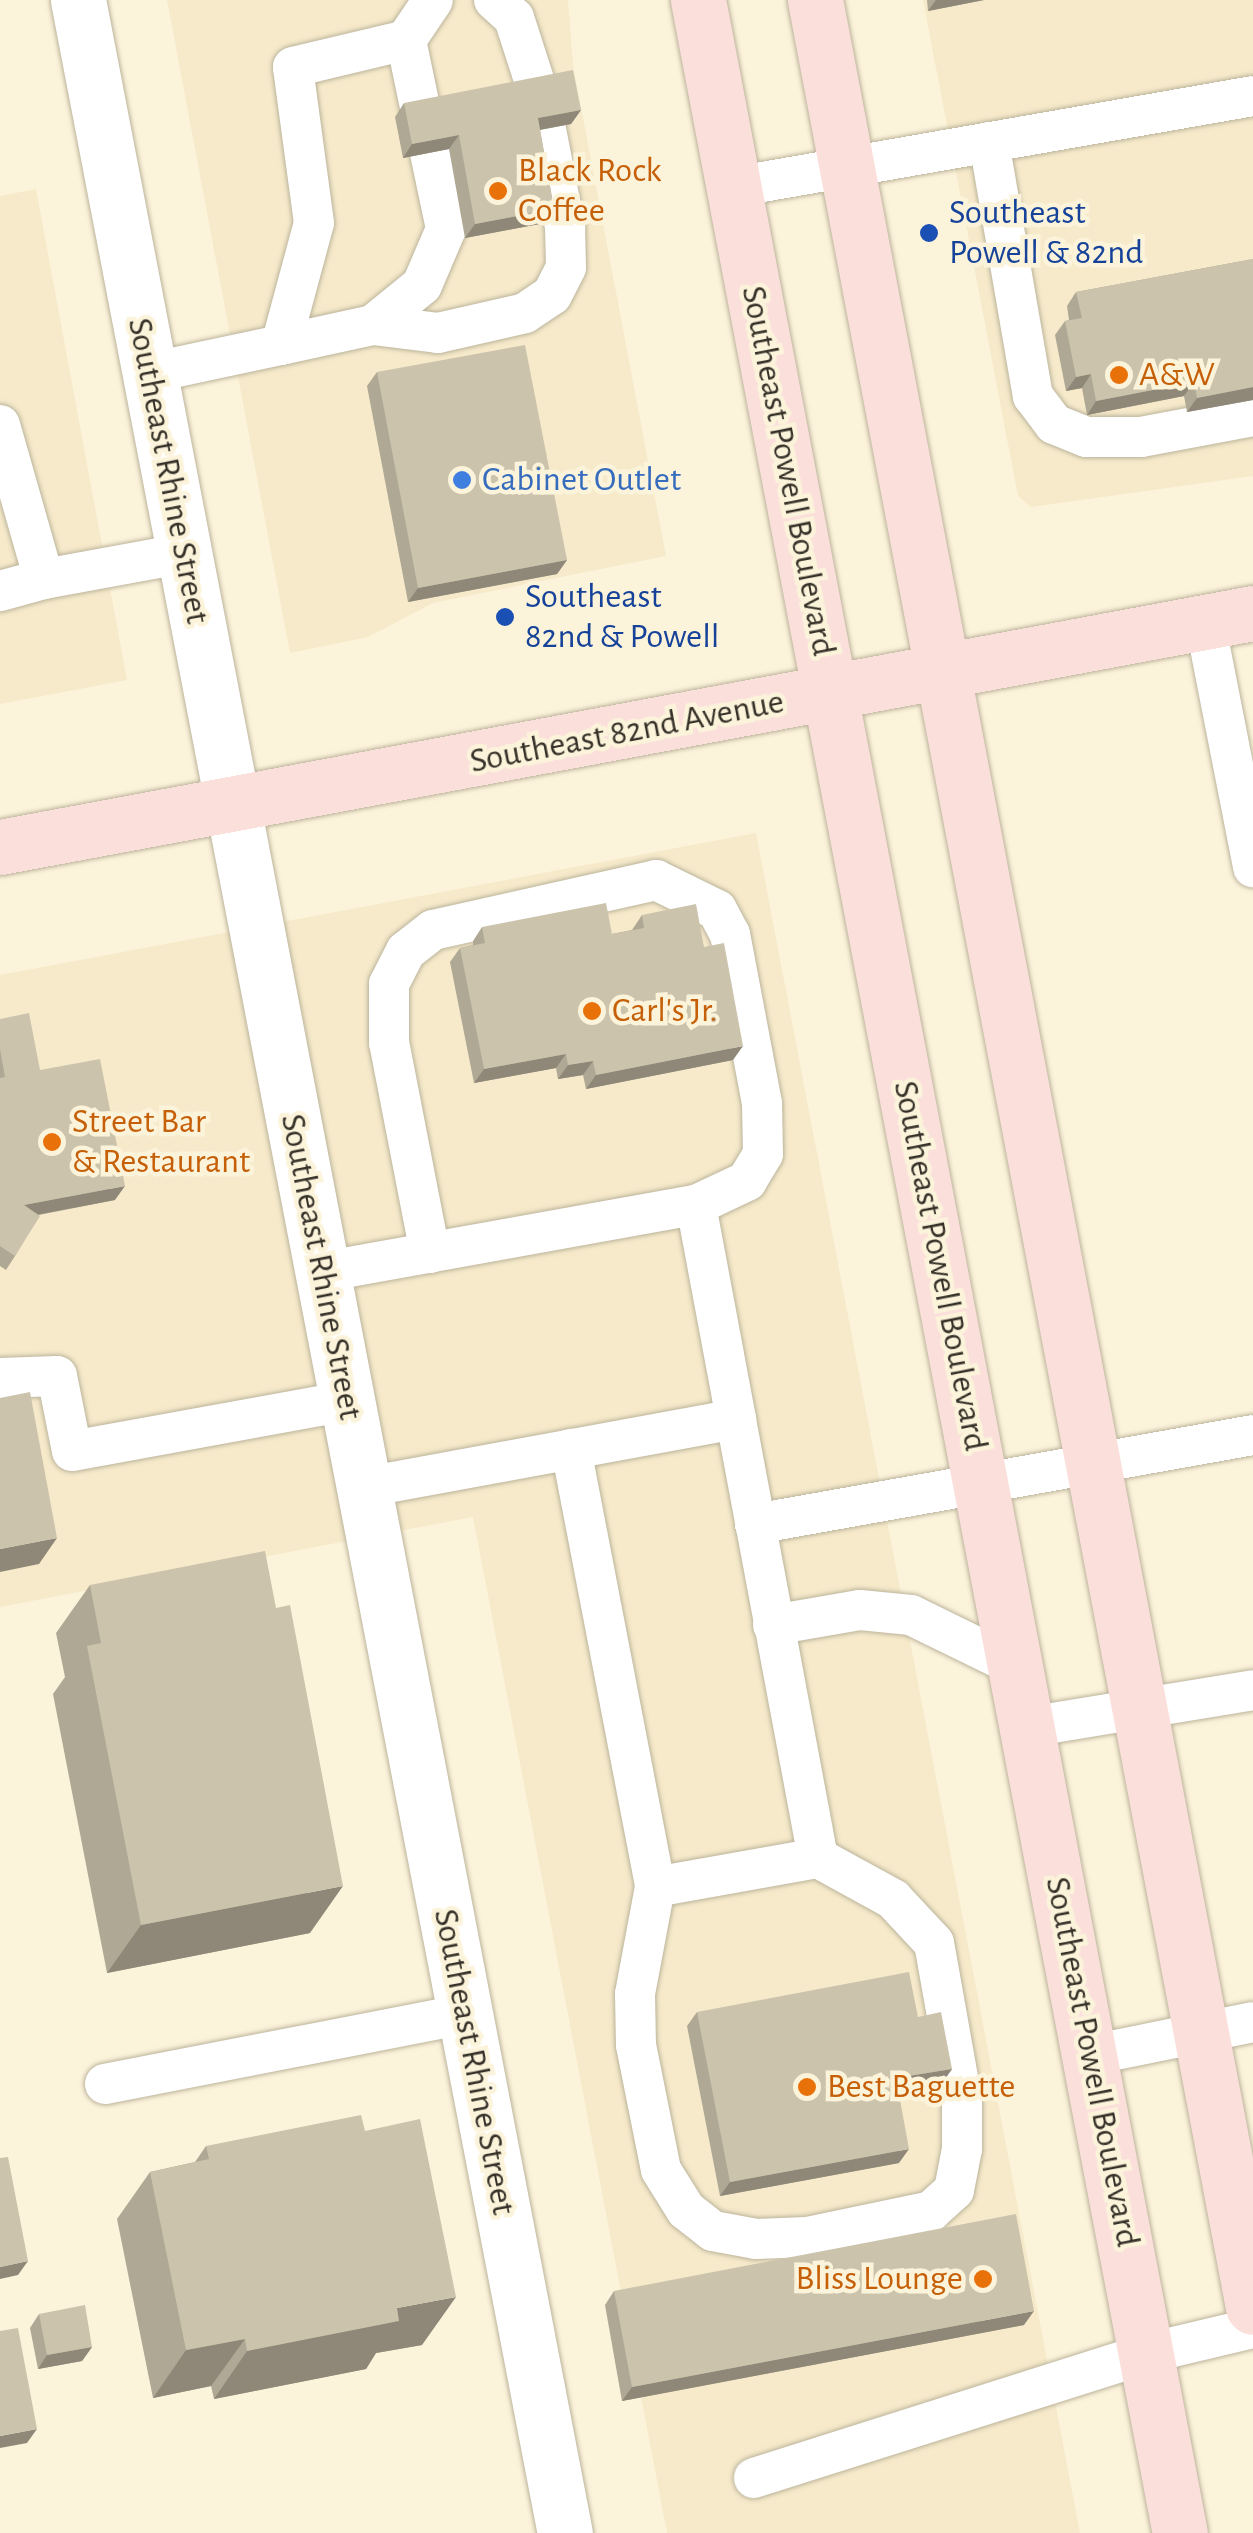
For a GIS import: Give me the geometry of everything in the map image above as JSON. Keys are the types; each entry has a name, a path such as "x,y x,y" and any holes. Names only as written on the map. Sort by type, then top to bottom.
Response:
{"main road":[{"name":"Southeast Powell Boulevard","path":"698,0 1180,2533"},
{"path":"814,0 1139,1708 1227,2027 1253,2306"},
{"name":"Southeast 82nd Avenue","path":"0,847 1229,618"}],"street":[{"name":"Southeast Rhine Street","path":"78,0 565,2533"}],"lane":[{"path":"281,345 314,223 293,67 406,40 434,0"},
{"path":"494,0 514,18 537,89"},
{"path":"406,40 421,112"},
{"path":"734,186 1253,96"},
{"path":"150,373 373,325 438,332 525,313 552,295 566,268 565,227 546,129"},
{"path":"989,142 1033,396 1054,424 1087,437 1141,437 1253,416"},
{"path":"373,325 422,285 446,230 430,153"},
{"path":"0,426 44,579"},
{"path":"0,592 44,579 184,553"},
{"path":"1229,618 1253,868"},
{"path":"322,1272 430,1253 696,1205 747,1181 763,1154 762,1103 730,934 716,910 656,880 433,930 406,951 389,984 389,1043 430,1253"},
{"path":"696,1205 818,1858"},
{"path":"0,1378 57,1376 72,1450 347,1400"},
{"path":"364,1486 736,1420"},
{"path":"755,1524 1253,1435"},
{"path":"571,1449 655,1887 635,1994 636,2045 660,2170 686,2210 714,2231 756,2240 806,2236 931,2211 954,2190 962,2150 962,2100 934,1943 892,1899 818,1858 655,1887"},
{"path":"774,1625 860,1610 911,1614 1016,1666"},
{"path":"1028,1727 1253,1690"},
{"path":"105,2084 465,2014"},
{"path":"1091,2054 1227,2027"},
{"path":"754,2478 1148,2353 1253,2328"}],"shaded area":[{"path":"167,0 568,0 573,65 666,556 433,603 368,637 290,653"},
{"path":"923,0 1253,0 1253,476 1031,507 1018,496"},
{"path":"36,189 127,680 0,704 0,196"},
{"path":"756,833 1080,2533 667,2533 473,1517 0,1607 0,975"}],"building":[{"name":"Black Rock Coffee","path":"573,70 581,110 538,118 554,209 475,224 459,135 412,144 404,103"},
{"path":"1253,259 1253,387 1197,398 1194,382 1096,401 1091,374 1076,377 1065,321 1082,318 1076,292"},
{"name":"Cabinet Outlet","path":"525,345 567,560 418,588 377,372"},
{"name":"Carl's Jr.","path":"606,903 612,934 644,928 642,915 696,904 704,947 724,943 743,1046 596,1075 593,1061 568,1065 566,1054 484,1069 460,948 485,943 482,927"},
{"name":"Street Bar & Restaurant","path":"29,1013 40,1070 100,1059 125,1186 24,1205 40,1216 15,1256 0,1246 0,1078 5,1077 0,1019"},
{"path":"30,1392 57,1538 0,1549 0,1398"},
{"path":"265,1551 276,1608 290,1605 343,1886 141,1925 87,1646 101,1643 90,1585"},
{"name":"Best Baguette","path":"909,1972 918,2017 941,2012 952,2069 896,2078 909,2149 730,2182 697,2012"},
{"path":"361,2115 365,2131 420,2119 456,2297 397,2308 399,2321 247,2351 245,2339 186,2350 150,2172 209,2159 206,2146"},
{"path":"8,2157 28,2261 0,2267 0,2158"},
{"path":"1016,2214 1034,2311 632,2387 614,2291"},
{"path":"85,2305 92,2347 47,2355 39,2314"},
{"path":"18,2328 37,2429 0,2436 0,2331"}],"place":[{"name":"Black Rock Coffee","path":"498,191"},
{"name":"Southeast Powell & 82nd","path":"929,233"},
{"name":"A&W","path":"1119,375"},
{"name":"Cabinet Outlet","path":"462,480"},
{"name":"Southeast 82nd & Powell","path":"505,617"},
{"name":"Carl's Jr.","path":"592,1011"},
{"name":"Street Bar & Restaurant","path":"52,1142"},
{"name":"Best Baguette","path":"807,2087"},
{"name":"Bliss Lounge","path":"983,2279"}]}
